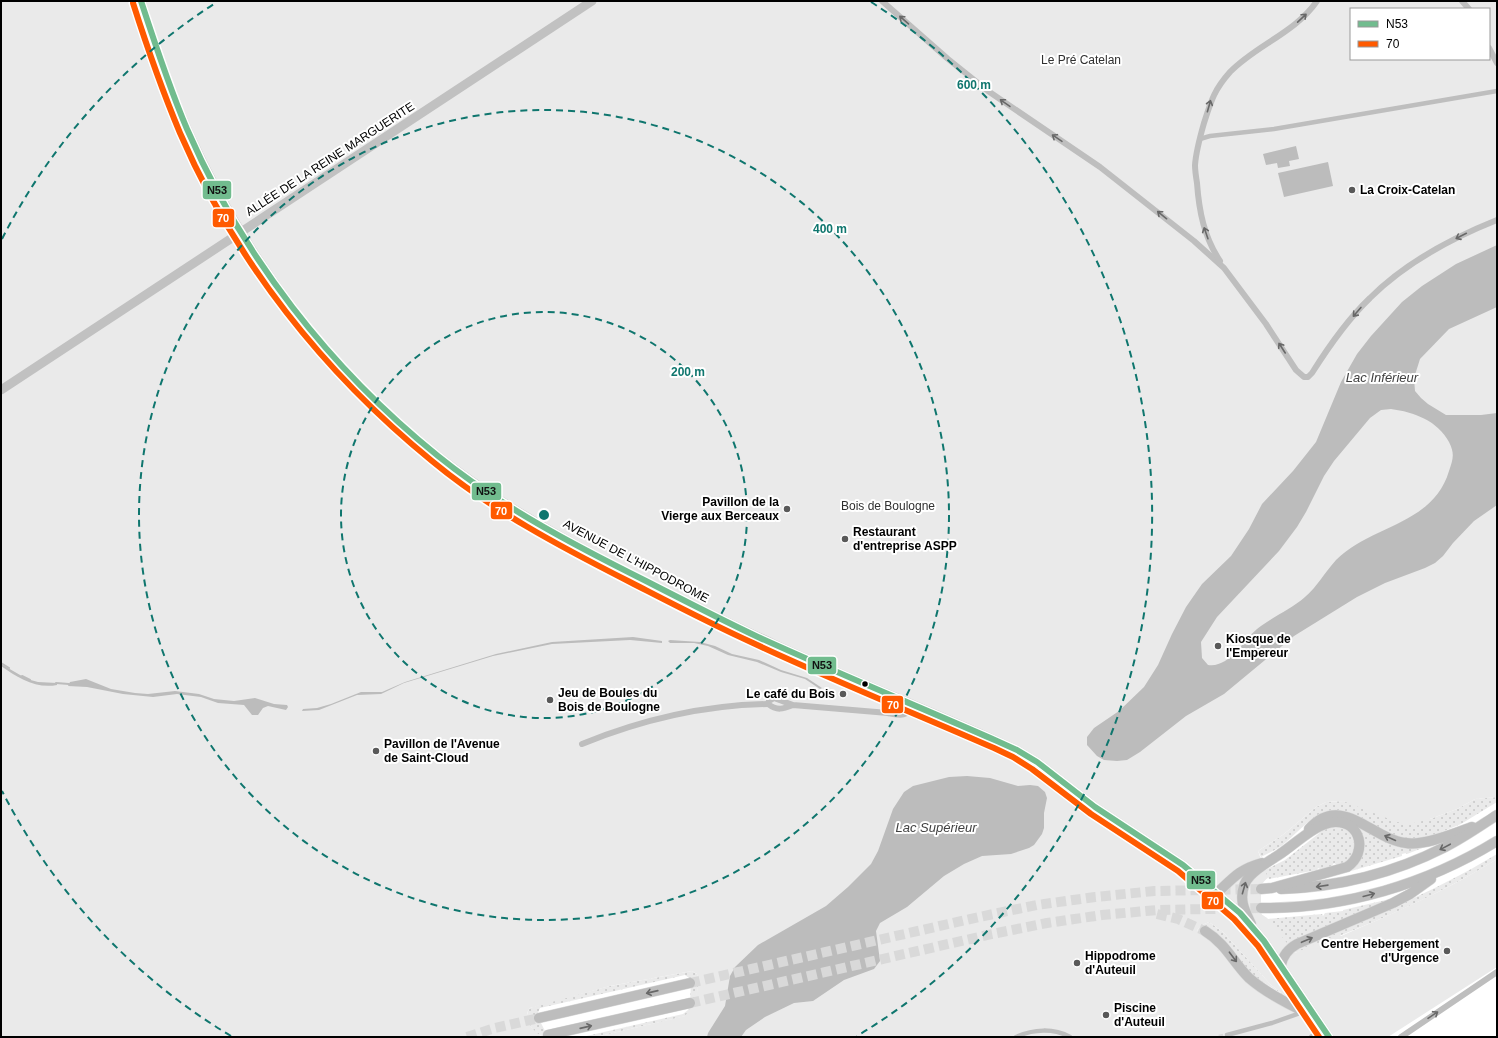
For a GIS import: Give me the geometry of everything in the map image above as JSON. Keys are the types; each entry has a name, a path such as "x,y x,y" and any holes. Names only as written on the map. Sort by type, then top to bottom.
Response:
{"highway":[{"path":"1295,843 1317,821 1332,815 1346,816 1390,839 1407,844 1428,841 1494,817"},
{"path":"1251,924 1242,904 1243,887 1250,875 1268,861 1321,826 1336,822 1344,823 1352,828 1358,838 1360,846 1356,858 1346,867 1279,886 1261,889 1321,886 1354,880 1386,871 1420,859 1447,847 1494,817"},
{"path":"1281,965 1284,954 1297,944 1397,901 1497,841"},
{"path":"1217,893 1233,877 1244,869 1268,861"},
{"path":"1262,908 1319,905 1359,898 1415,881 1459,863"},
{"path":"1205,931 1222,944 1244,972 1255,982 1291,1006 1305,1012"},
{"path":"539,1018 690,983"},
{"path":"548,1035 690,1003"}],"main road":[{"name":"AVENUE DE L'HIPPODROME","path":"141,1 182,119 213,184 240,233 275,285 306,325 342,367 388,413 438,456 528,517 598,557 773,644 1017,750 1047,769 1107,816 1183,865 1227,901"},
{"name":"ALLÉE DE LA REINE MARGUERITE","path":"1,390 592,1"},
{"path":"1227,901 1251,924 1281,965 1319,1034"},
{"path":"1227,901 1319,1034 1329,1037"}],"street":[{"path":"882,1 948,59 988,91 1106,171 1189,236 1224,268"},
{"path":"1317,1 1299,21 1257,50 1231,72 1214,93 1200,139 1195,166 1198,201 1208,238 1224,268 1266,324 1296,370 1302,376 1306,377 1312,373 1358,310 1384,285 1436,249 1477,228 1497,220"},
{"path":"1490,50 1497,62"},
{"path":"1200,139 1210,136 1274,129 1332,120 1497,91"},
{"path":"888,713 892,706 892,695"},
{"path":"768,704 769,701 774,698 793,705 888,713 902,716 909,713 916,706"},
{"path":"582,744 634,725 692,711 743,704 768,704 778,709 783,709 793,705"},
{"path":"1401,1037 1497,972"},
{"path":"1227,1035 1272,1023 1305,1012"},
{"path":"1016,1037 1035,1032 1047,1031 1057,1032 1070,1037"}],"green space":[{"name":"Bois de Boulogne","path":"1,1 1497,1 1497,797 1475,799 1457,809 1430,819 1410,824 1397,822 1343,801 1326,802 1316,807 1284,834 1258,851 1268,878 1262,884 1261,889 1261,914 1267,918 1295,953 1339,934 1341,936 1401,910 1459,881 1497,859 1497,967 1388,1037 596,1037 685,1016 696,997 698,986 697,974 692,971 610,986 530,1008 527,1020 532,1028 542,1037 1,1037","holes":["1209,922 1223,932 1271,985 1288,998 1239,973 1217,945 1197,930 1202,925"]},
{"path":"1497,797 1497,802 1461,824 1437,834 1414,839 1398,837 1347,812 1337,811 1328,812 1313,819 1282,845 1261,857 1258,851 1284,834 1316,807 1326,802 1343,801 1430,819 1457,809 1475,799"},
{"path":"1354,825 1425,847 1407,854 1402,854 1402,856 1348,872 1356,864"},
{"path":"1331,826 1346,830 1353,838 1355,849 1348,862 1337,865 1334,863 1331,867 1318,868 1317,870 1269,879 1268,877 1261,885 1262,915 1268,919 1322,914 1323,916 1325,913 1343,911 1390,899 1288,945 1244,900 1265,870 1285,860 1322,831"},
{"path":"1497,854 1497,859 1425,899 1324,942 1298,952 1294,953 1293,951 1422,894"},
{"path":"1209,922 1223,932 1271,985 1288,998 1257,978 1197,930 1202,925"},
{"path":"692,971 697,974 698,987 695,1001 691,1010 686,1016 596,1037 582,1037 683,1014 688,1010 690,1005 691,981 685,975 540,1008 537,1015 548,1037 537,1034 526,1019 530,1008 545,1003 610,986"}],"water":[{"path":"1296,146 1299,159 1289,161 1290,166 1278,168 1277,163 1266,165 1263,154"},
{"path":"1328,162 1333,186 1284,197 1278,173"},
{"name":"Lac Inférieur","path":"1497,245 1497,307 1449,329 1420,359 1414,378 1415,391 1428,404 1446,415 1481,415 1497,413 1497,505 1474,521 1435,563 1385,583 1357,597 1294,636 1224,694 1186,716 1140,752 1127,760 1117,761 1104,760 1097,756 1087,745 1087,737 1094,728 1119,711 1144,687 1158,665 1186,607 1202,584 1231,556 1249,529 1262,504 1293,471 1316,442 1341,382 1357,354 1402,302 1422,286 1456,264","holes":["1381,410 1400,410 1417,415 1432,423 1439,428 1449,442 1453,453 1452,460 1441,489 1430,503 1415,514 1350,548 1336,560 1305,597 1257,629 1230,658 1217,664 1208,665 1202,658 1201,642 1217,617 1279,551 1297,527 1324,476 1334,461 1370,418"]},
{"path":"633,637 662,641 662,643 630,640 552,644 493,656 404,683 381,694 357,695 319,710 302,711 303,709 317,708 331,704 361,692 382,692 405,682 496,654 552,642"},
{"path":"668,641 700,642 715,646 732,654 759,660 781,670 807,678 822,688 820,689 805,679 781,672 757,662 728,655 708,646 694,643 670,643"},
{"path":"1,664 27,679 38,682 57,683 57,685 49,686 28,682 1,666"},
{"path":"86,679 111,689 135,693 148,694 175,691 199,694 214,699 234,701 255,698 274,704 287,705 288,707 286,710 268,706 263,708 258,715 252,715 244,705 218,703 201,697 177,694 153,697 123,694 87,687 68,686 70,682"},
{"name":"Lac Supérieur","path":"967,776 990,778 1018,786 1038,786 1045,792 1047,798 1044,813 1044,828 1042,834 1034,845 1011,854 982,856 964,864 944,876 907,907 880,923 876,931 880,961 874,969 844,980 813,1001 794,1003 765,1017 746,1030 741,1037 707,1037 725,1006 730,976 735,967 758,945 826,906 871,864 878,851 893,809 904,792 913,786 949,777"}],"waterway":[{"path":"1,663 9,668"},
{"path":"22,676 30,680"},
{"path":"56,683 69,684"}],"tunnel":[{"path":"690,983 1037,905 1154,891 1261,889"},
{"path":"690,1003 992,934 1047,923 1102,915 1157,910 1261,908"},
{"path":"1157,914 1178,919 1205,931"},
{"path":"467,1037 495,1028 539,1018"},
{"path":"1219,1037 1227,1035"}],"transit line":[{"name":"N53","path":"141,1 180,113 209,176 234,221 262,265 293,308 326,348 361,386 398,422 462,475 487,492 565,539 758,637 997,741 1017,750 1037,762 1095,807 1183,865 1240,913 1264,941 1329,1037"},
{"name":"70","path":"133,3 155,68 180,133 202,180 227,226 255,270 286,312 319,352 355,391 392,427 432,461 478,496 527,527 578,555 737,636 994,748 1013,757 1032,769 1091,814 1178,871 1234,919 1258,946 1319,1037"}],"place":[{"name":"La Croix-Catelan","path":"1352,190"},
{"name":"Pavillon de la Vierge aux Berceaux","path":"787,509"},
{"name":"Restaurant d'entreprise ASPP","path":"845,539"},
{"name":"Kiosque de l'Empereur","path":"1218,646"},
{"name":"Le café du Bois","path":"843,694"},
{"name":"Jeu de Boules du Bois de Boulogne","path":"550,700"},
{"name":"Pavillon de l'Avenue de Saint-Cloud","path":"376,751"},
{"name":"Centre Hebergement d'Urgence","path":"1447,951"},
{"name":"Hippodrome d'Auteuil","path":"1077,963"},
{"name":"Piscine d'Auteuil","path":"1106,1015"}],"park label":[{"name":"Le Pré Catelan","path":"1081,60"}]}
